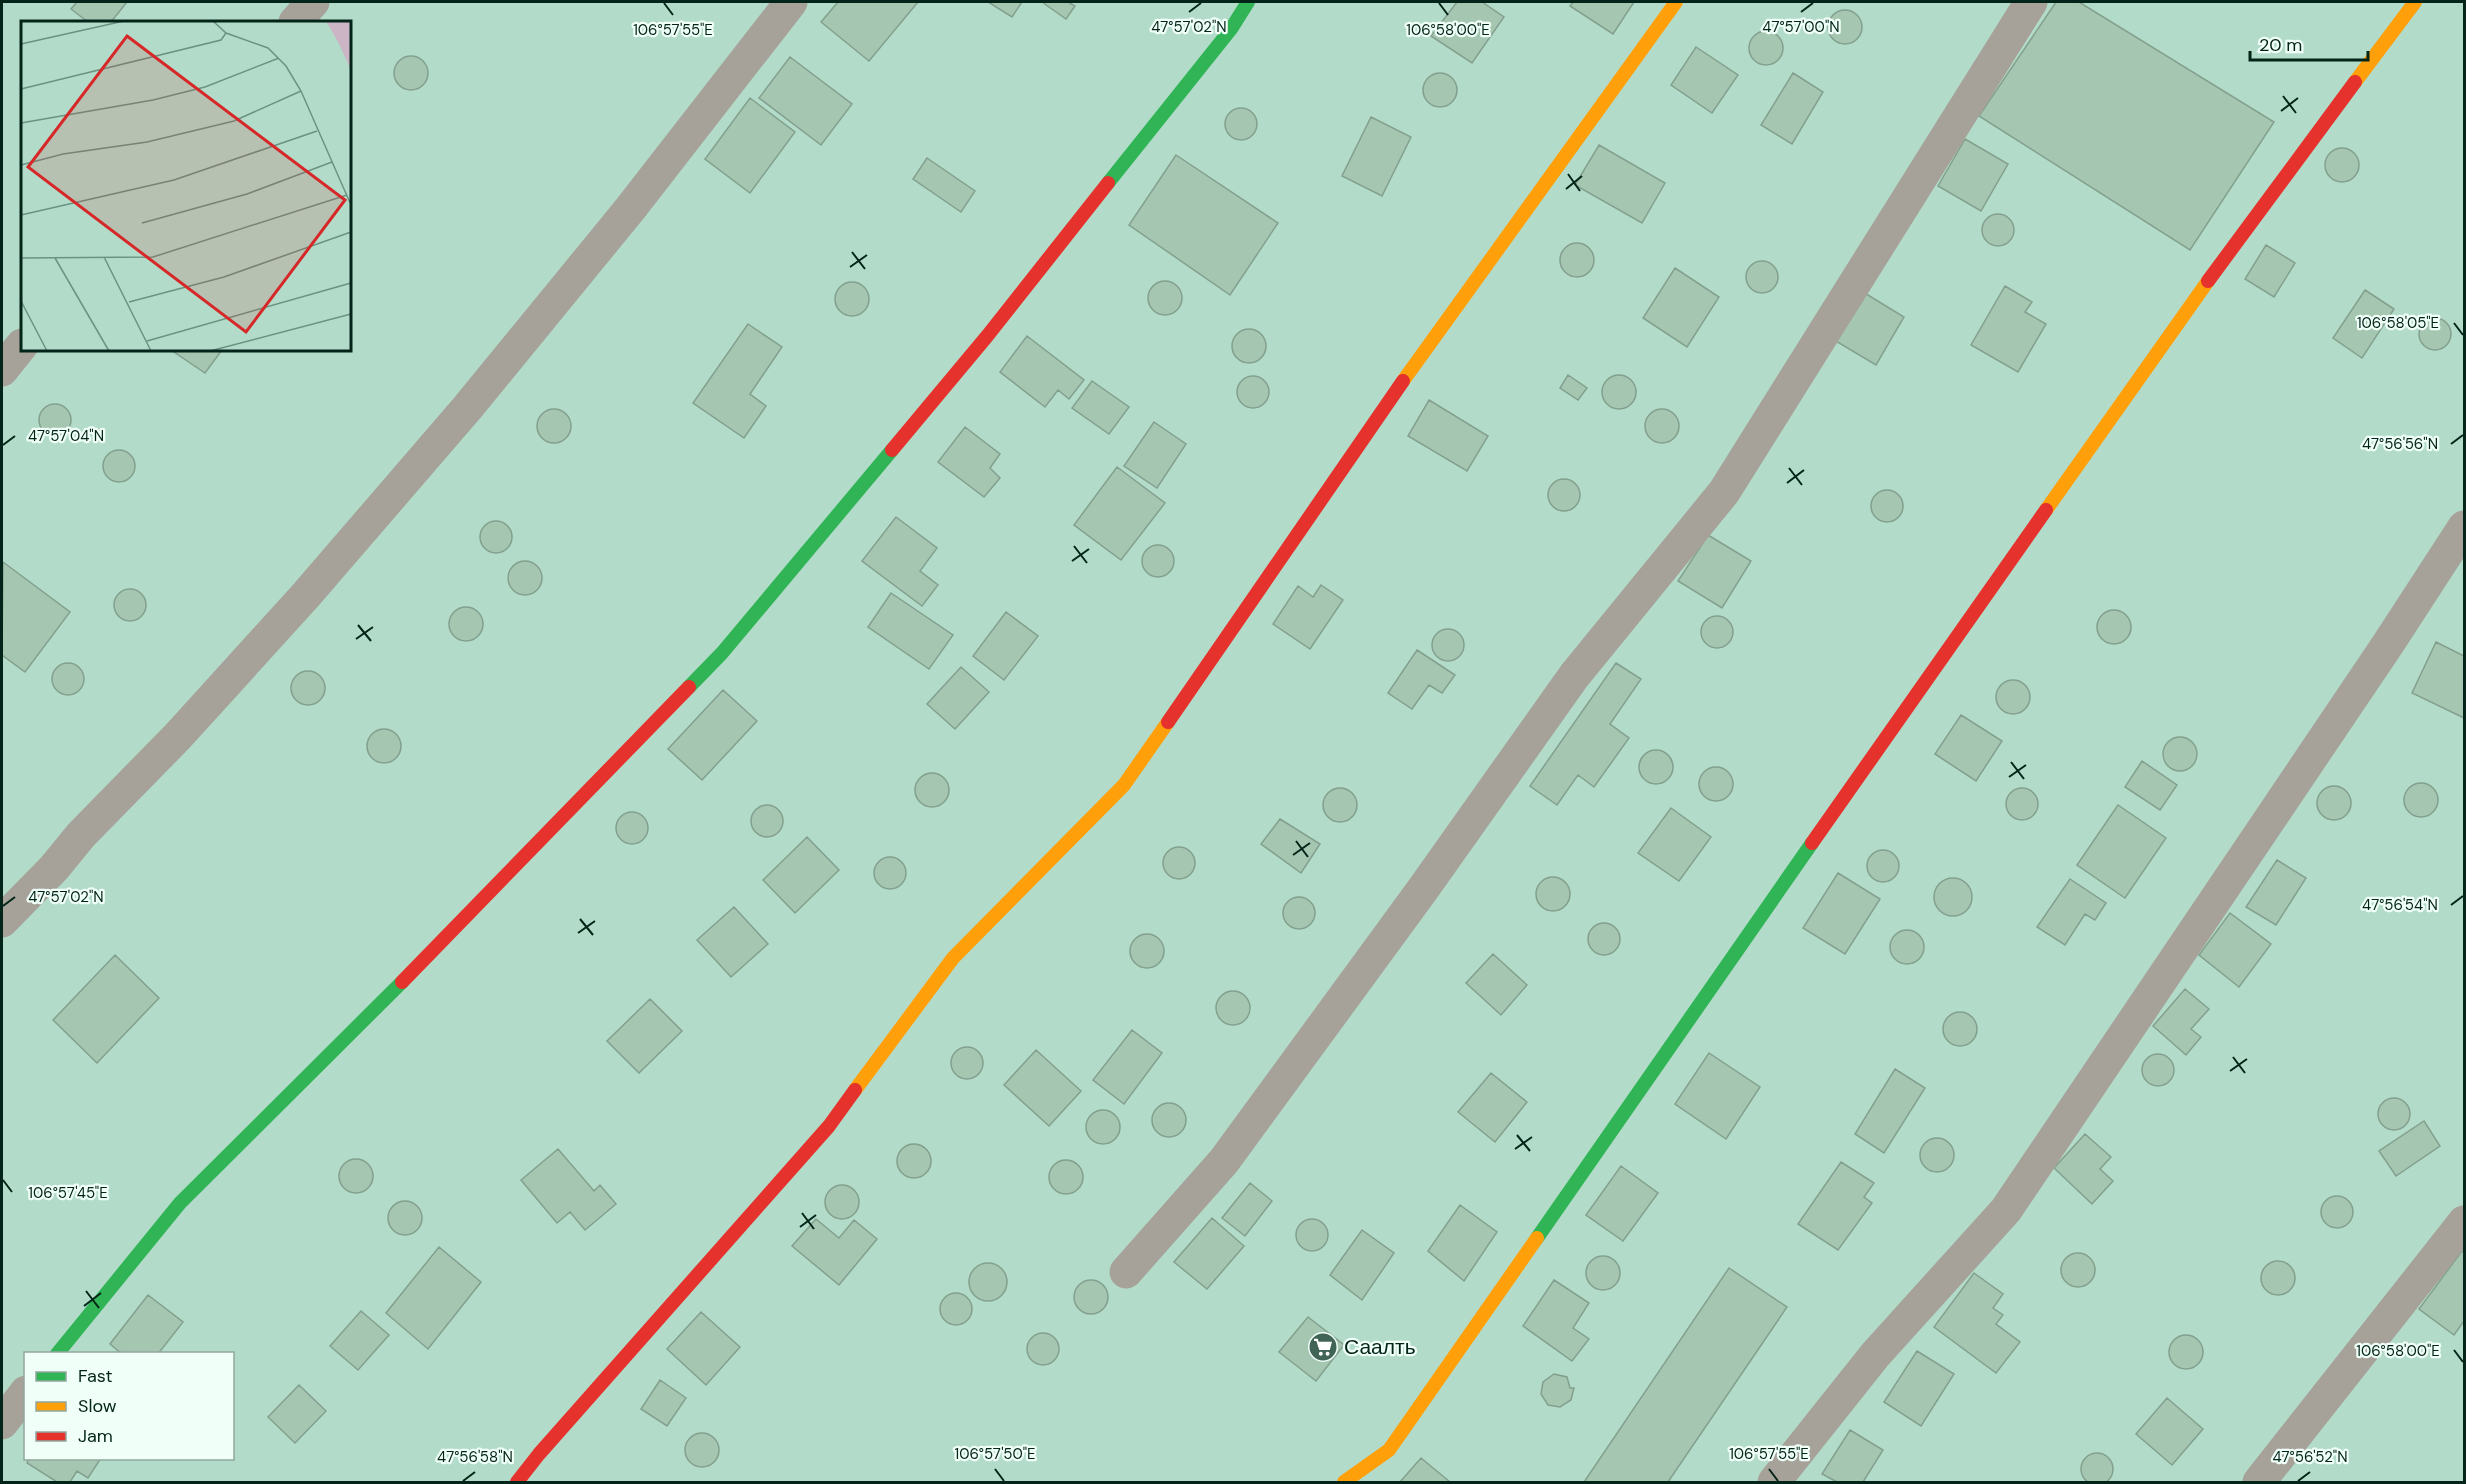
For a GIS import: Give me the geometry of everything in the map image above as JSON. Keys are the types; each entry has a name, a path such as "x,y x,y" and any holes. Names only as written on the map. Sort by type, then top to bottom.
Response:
{"street":[{"path":"296,21 312,2"},
{"path":"2,921 54,868 81,835 178,736 306,595 468,407 630,209 791,2"},
{"path":"58,1352 180,1203 417,967 722,653 988,335 1231,29 1248,2"},
{"path":"517,1482 547,1445 829,1126 953,958 1124,785 1392,396 1676,2"},
{"path":"1126,1272 1224,1161 1423,889 1574,676 1724,492 2031,2"},
{"path":"1344,1482 1389,1450 1931,673 2250,221 2415,2"},
{"path":"2,370 21,346"},
{"path":"1774,1482 1875,1354 2006,1210 2382,654 2464,527"},
{"path":"2259,1482 2464,1222"},
{"path":"2,1423 24,1395"}],"building":[{"path":"77,2 127,2 112,21 87,21 71,9"},
{"path":"838,2 918,2 869,61 821,22"},
{"path":"988,2 1022,2 1012,17"},
{"path":"1042,2 1068,2 1075,6 1066,19"},
{"path":"1457,2 1482,2 1504,17 1472,63 1431,36"},
{"path":"1573,2 1634,2 1613,34 1570,6"},
{"path":"2056,2 2079,2 2274,122 2190,250 1979,116"},
{"path":"1845,10 1857,15 1862,27 1857,39 1845,44 1833,39 1828,27 1833,15"},
{"path":"1766,31 1778,36 1783,48 1778,60 1766,65 1754,60 1749,48 1754,36"},
{"path":"1696,47 1738,75 1712,113 1671,85"},
{"path":"411,56 423,61 428,73 423,85 411,90 399,85 394,73 399,61"},
{"path":"790,57 852,104 821,145 759,98"},
{"path":"1440,73 1452,78 1457,90 1452,102 1440,107 1428,102 1423,90 1428,78"},
{"path":"1793,73 1823,92 1792,144 1761,125"},
{"path":"750,98 795,132 750,193 705,159"},
{"path":"1241,108 1253,112 1257,124 1253,136 1241,140 1229,136 1225,124 1229,112"},
{"path":"1371,117 1411,137 1382,196 1342,176"},
{"path":"1965,139 2008,164 1981,211 1938,186"},
{"path":"1599,145 1665,183 1642,223 1575,185"},
{"path":"2342,148 2354,153 2359,165 2354,177 2342,182 2330,177 2325,165 2330,153"},
{"path":"1176,155 1278,223 1230,295 1129,225"},
{"path":"927,158 975,191 961,212 913,179"},
{"path":"1998,214 2010,218 2014,230 2010,242 1998,246 1986,242 1982,230 1986,218"},
{"path":"1577,243 1589,248 1594,260 1589,272 1577,277 1565,272 1560,260 1565,248"},
{"path":"2266,245 2295,263 2274,297 2245,279"},
{"path":"1762,261 1774,265 1778,277 1774,289 1762,293 1750,289 1746,277 1750,265"},
{"path":"1675,268 1719,297 1687,347 1643,318"},
{"path":"1165,281 1177,286 1182,298 1177,310 1165,315 1153,310 1148,298 1153,286"},
{"path":"852,282 864,287 869,299 864,311 852,316 840,311 835,299 840,287"},
{"path":"2005,286 2032,302 2025,312 2046,324 2018,372 1971,345"},
{"path":"2365,290 2394,309 2362,358 2333,338"},
{"path":"1863,292 1904,317 1876,365 1834,340"},
{"path":"2435,318 2447,322 2451,334 2447,346 2435,350 2423,346 2419,334 2423,322"},
{"path":"748,324 782,347 750,394 766,406 744,438 693,403"},
{"path":"1249,329 1261,334 1266,346 1261,358 1249,363 1237,358 1232,346 1237,334"},
{"path":"1027,336 1084,380 1069,399 1058,390 1045,407 1000,372"},
{"path":"172,351 221,351 205,373"},
{"path":"1568,375 1587,388 1578,400 1560,388"},
{"path":"1619,375 1631,380 1636,392 1631,404 1619,409 1607,404 1602,392 1607,380"},
{"path":"1253,376 1265,380 1269,392 1265,404 1253,408 1241,404 1237,392 1241,380"},
{"path":"1092,381 1129,407 1109,434 1072,408"},
{"path":"1429,400 1488,436 1467,471 1408,436"},
{"path":"55,404 67,408 71,420 67,432 55,436 43,432 39,420 43,408"},
{"path":"554,409 566,414 571,426 566,438 554,443 542,438 537,426 542,414"},
{"path":"1662,409 1674,414 1679,426 1674,438 1662,443 1650,438 1645,426 1650,414"},
{"path":"1154,422 1186,444 1157,488 1124,466"},
{"path":"965,427 1000,454 990,468 1000,478 984,497 938,462"},
{"path":"119,450 131,454 135,466 131,478 119,482 107,478 103,466 107,454"},
{"path":"1117,467 1165,503 1121,560 1074,525"},
{"path":"1564,479 1576,483 1580,495 1576,507 1564,511 1552,507 1548,495 1552,483"},
{"path":"1887,490 1899,494 1903,506 1899,518 1887,522 1875,518 1871,506 1875,494"},
{"path":"896,517 937,548 920,571 938,585 922,606 862,561"},
{"path":"496,521 508,525 512,537 508,549 496,553 484,549 480,537 484,525"},
{"path":"1708,535 1751,561 1722,608 1678,581"},
{"path":"1158,545 1170,549 1174,561 1170,573 1158,577 1146,573 1142,561 1146,549"},
{"path":"525,561 537,566 542,578 537,590 525,595 513,590 508,578 513,566"},
{"path":"3,562 70,612 25,672 2,655"},
{"path":"1321,585 1343,600 1310,649 1273,624 1298,586 1313,597"},
{"path":"130,589 142,593 146,605 142,617 130,621 118,617 114,605 118,593"},
{"path":"891,593 953,635 929,669 868,627"},
{"path":"466,607 478,612 483,624 478,636 466,641 454,636 449,624 454,612"},
{"path":"2114,610 2126,615 2131,627 2126,639 2114,644 2102,639 2097,627 2102,615"},
{"path":"1006,612 1038,636 1004,680 973,656"},
{"path":"1717,616 1728,621 1733,632 1728,643 1717,648 1706,643 1701,632 1706,621"},
{"path":"1448,629 1460,633 1464,645 1460,657 1448,661 1436,657 1432,645 1436,633"},
{"path":"2436,642 2464,656 2464,718 2412,693"},
{"path":"1417,650 1455,675 1442,693 1429,685 1412,709 1388,693"},
{"path":"68,663 80,667 84,679 80,691 68,695 56,691 52,679 56,667"},
{"path":"1616,663 1641,679 1610,724 1629,738 1594,787 1578,775 1557,805 1530,786"},
{"path":"961,667 989,692 955,729 927,704"},
{"path":"308,671 320,676 325,688 320,700 308,705 296,700 291,688 296,676"},
{"path":"2013,680 2025,685 2030,697 2025,709 2013,714 2001,709 1996,697 2001,685"},
{"path":"723,690 757,721 702,780 668,749"},
{"path":"1961,715 2002,741 1976,781 1935,754"},
{"path":"384,729 396,734 401,746 396,758 384,763 372,758 367,746 372,734"},
{"path":"2180,737 2192,742 2197,754 2192,766 2180,771 2168,766 2163,754 2168,742"},
{"path":"1656,750 1668,755 1673,767 1668,779 1656,784 1644,779 1639,767 1644,755"},
{"path":"2142,761 2177,785 2160,810 2125,787"},
{"path":"1716,767 1728,772 1733,784 1728,796 1716,801 1704,796 1699,784 1704,772"},
{"path":"932,773 944,778 949,790 944,802 932,807 920,802 915,790 920,778"},
{"path":"2421,783 2433,788 2438,800 2433,812 2421,817 2409,812 2404,800 2409,788"},
{"path":"2334,786 2346,791 2351,803 2346,815 2334,820 2322,815 2317,803 2322,791"},
{"path":"1340,788 1352,793 1357,805 1352,817 1340,822 1328,817 1323,805 1328,793"},
{"path":"2022,788 2034,792 2038,804 2034,816 2022,820 2010,816 2006,804 2010,792"},
{"path":"767,805 779,809 783,821 779,833 767,837 755,833 751,821 755,809"},
{"path":"2118,805 2166,838 2125,898 2077,865"},
{"path":"1671,808 1711,837 1679,881 1638,853"},
{"path":"632,812 644,816 648,828 644,840 632,844 620,840 616,828 620,816"},
{"path":"1280,819 1320,844 1301,873 1261,844"},
{"path":"807,837 839,870 795,913 763,880"},
{"path":"1179,847 1191,851 1195,863 1191,875 1179,879 1167,875 1163,863 1167,851"},
{"path":"1883,850 1895,854 1899,866 1895,878 1883,882 1871,878 1867,866 1871,854"},
{"path":"890,857 902,861 906,873 902,885 890,889 878,885 874,873 878,861"},
{"path":"2277,860 2306,878 2276,925 2246,907"},
{"path":"1838,873 1880,899 1845,954 1803,928"},
{"path":"1553,877 1565,882 1570,894 1565,906 1553,911 1541,906 1536,894 1541,882"},
{"path":"1953,878 1960,879 1966,884 1971,890 1971,904 1966,910 1960,915 1953,916 1946,915 1940,910 1935,904 1934,897 1935,890 1940,884 1946,879"},
{"path":"2070,879 2106,903 2095,920 2085,914 2065,945 2037,927"},
{"path":"1299,897 1311,901 1315,913 1311,925 1299,929 1287,925 1283,913 1287,901"},
{"path":"734,907 768,944 731,977 697,940"},
{"path":"2230,913 2271,944 2239,987 2199,955"},
{"path":"1604,923 1616,927 1620,939 1616,951 1604,955 1592,951 1588,939 1592,927"},
{"path":"1907,930 1919,935 1924,947 1919,959 1907,964 1895,959 1890,947 1895,935"},
{"path":"1147,934 1159,939 1164,951 1159,963 1147,968 1135,963 1130,951 1135,939"},
{"path":"1493,954 1527,985 1501,1015 1466,983"},
{"path":"115,955 159,998 97,1063 53,1020"},
{"path":"2185,989 2209,1009 2191,1029 2201,1037 2186,1055 2153,1026"},
{"path":"1233,991 1245,996 1250,1008 1245,1020 1233,1025 1221,1020 1216,1008 1221,996"},
{"path":"650,999 682,1031 639,1073 607,1041"},
{"path":"1960,1012 1972,1017 1977,1029 1972,1041 1960,1046 1948,1041 1943,1029 1948,1017"},
{"path":"1132,1030 1162,1053 1124,1104 1093,1080"},
{"path":"967,1047 979,1051 983,1063 979,1075 967,1079 955,1075 951,1063 955,1051"},
{"path":"1036,1050 1081,1091 1049,1126 1004,1085"},
{"path":"1709,1053 1760,1087 1726,1139 1675,1104"},
{"path":"2158,1054 2170,1058 2174,1070 2170,1082 2158,1086 2146,1082 2142,1070 2146,1058"},
{"path":"1895,1069 1925,1088 1884,1153 1855,1134"},
{"path":"1491,1073 1527,1102 1495,1142 1458,1112"},
{"path":"2394,1098 2406,1102 2410,1114 2406,1126 2394,1130 2382,1126 2378,1114 2382,1102"},
{"path":"1169,1103 1181,1108 1186,1120 1181,1132 1169,1137 1157,1132 1152,1120 1157,1108"},
{"path":"1103,1110 1115,1115 1120,1127 1115,1139 1103,1144 1091,1139 1086,1127 1091,1115"},
{"path":"2424,1121 2440,1146 2396,1176 2379,1151"},
{"path":"2085,1134 2111,1157 2100,1169 2113,1181 2092,1204 2054,1168"},
{"path":"1937,1138 1949,1143 1954,1155 1949,1167 1937,1172 1925,1167 1920,1155 1925,1143"},
{"path":"914,1144 926,1149 931,1161 926,1173 914,1178 902,1173 897,1161 902,1149"},
{"path":"558,1149 594,1191 600,1185 616,1204 585,1230 570,1212 557,1223 521,1180"},
{"path":"356,1159 368,1164 373,1176 368,1188 356,1193 344,1188 339,1176 344,1164"},
{"path":"1066,1160 1078,1165 1083,1177 1078,1189 1066,1194 1054,1189 1049,1177 1054,1165"},
{"path":"1841,1162 1874,1183 1864,1197 1872,1203 1838,1250 1798,1224"},
{"path":"1621,1166 1658,1193 1623,1241 1586,1215"},
{"path":"1250,1183 1272,1201 1245,1236 1222,1218"},
{"path":"842,1185 854,1190 859,1202 854,1214 842,1219 830,1214 825,1202 830,1190"},
{"path":"2337,1196 2349,1200 2353,1212 2349,1224 2337,1228 2325,1224 2321,1212 2325,1200"},
{"path":"405,1201 417,1206 422,1218 417,1230 405,1235 393,1230 388,1218 393,1206"},
{"path":"1460,1205 1497,1232 1464,1281 1428,1251"},
{"path":"1212,1218 1244,1246 1207,1289 1174,1262"},
{"path":"816,1219 839,1238 854,1220 877,1239 839,1285 792,1246"},
{"path":"1312,1219 1324,1223 1328,1235 1324,1247 1312,1251 1300,1247 1296,1235 1300,1223"},
{"path":"1362,1230 1394,1253 1362,1300 1330,1275"},
{"path":"439,1247 481,1282 428,1349 386,1313"},
{"path":"2462,1251 2464,1253 2464,1321 2454,1335 2419,1309"},
{"path":"2078,1253 2090,1258 2095,1270 2090,1282 2078,1287 2066,1282 2061,1270 2066,1258"},
{"path":"1603,1256 1615,1261 1620,1273 1615,1285 1603,1290 1591,1285 1586,1273 1591,1261"},
{"path":"2278,1261 2290,1266 2295,1278 2290,1290 2278,1295 2266,1290 2261,1278 2266,1266"},
{"path":"988,1263 995,1264 1001,1269 1006,1275 1006,1289 1001,1295 995,1300 988,1301 981,1300 975,1295 970,1289 969,1282 970,1275 975,1269 981,1264"},
{"path":"1729,1268 1787,1307 1668,1482 1584,1482"},
{"path":"1974,1273 2003,1294 1993,1308 2003,1315 1996,1324 2020,1342 1996,1373 1934,1327"},
{"path":"1091,1280 1103,1285 1108,1297 1103,1309 1091,1314 1079,1309 1074,1297 1079,1285"},
{"path":"1554,1280 1589,1303 1573,1328 1589,1339 1572,1361 1523,1326"},
{"path":"956,1293 968,1297 972,1309 968,1321 956,1325 944,1321 940,1309 944,1297"},
{"path":"148,1295 183,1322 160,1352 120,1352 110,1344"},
{"path":"361,1311 389,1335 358,1370 330,1346"},
{"path":"701,1312 740,1347 706,1385 667,1349"},
{"path":"1308,1317 1344,1345 1316,1381 1279,1352"},
{"path":"1043,1333 1055,1337 1059,1349 1055,1361 1043,1365 1031,1361 1027,1349 1031,1337"},
{"path":"2186,1335 2198,1340 2203,1352 2198,1364 2186,1369 2174,1364 2169,1352 2174,1340"},
{"path":"1917,1351 1954,1374 1921,1426 1884,1402"},
{"path":"1554,1374 1567,1377 1570,1388 1574,1388 1571,1400 1560,1407 1548,1405 1541,1394 1543,1382"},
{"path":"660,1380 686,1398 667,1426 641,1409"},
{"path":"299,1385 326,1411 295,1443 268,1417"},
{"path":"2167,1398 2203,1429 2172,1465 2136,1434"},
{"path":"1850,1430 1883,1450 1863,1482 1837,1482 1822,1474"},
{"path":"702,1433 714,1438 719,1450 714,1462 702,1467 690,1462 685,1450 690,1438"},
{"path":"2097,1453 2108,1458 2113,1469 2108,1480 2097,1485 2086,1480 2081,1469 2086,1458"},
{"path":"1421,1458 1450,1482 1400,1482"},
{"path":"28,1460 100,1460 88,1478 77,1471 70,1482 57,1482 27,1463"}],"traffic: fast":[{"path":"1108,183 1231,29 1248,2"},
{"path":"689,687 722,653 892,450"},
{"path":"1537,1238 1812,843"},
{"path":"59,1352 180,1203 402,982"}],"traffic: slow":[{"path":"1403,381 1676,2"},
{"path":"2355,82 2415,2"},
{"path":"2046,510 2208,281"},
{"path":"855,1090 953,958 1124,785 1168,722"},
{"path":"1344,1482 1389,1450 1537,1238"}],"traffic: jam":[{"path":"2208,281 2355,82"},
{"path":"892,450 988,335 1108,183"},
{"path":"1168,722 1403,381"},
{"path":"1812,843 2046,510"},
{"path":"402,982 689,687"},
{"path":"517,1482 539,1454 829,1126 855,1090"}],"place":[{"name":"Саалть","path":"1323,1347"}]}
